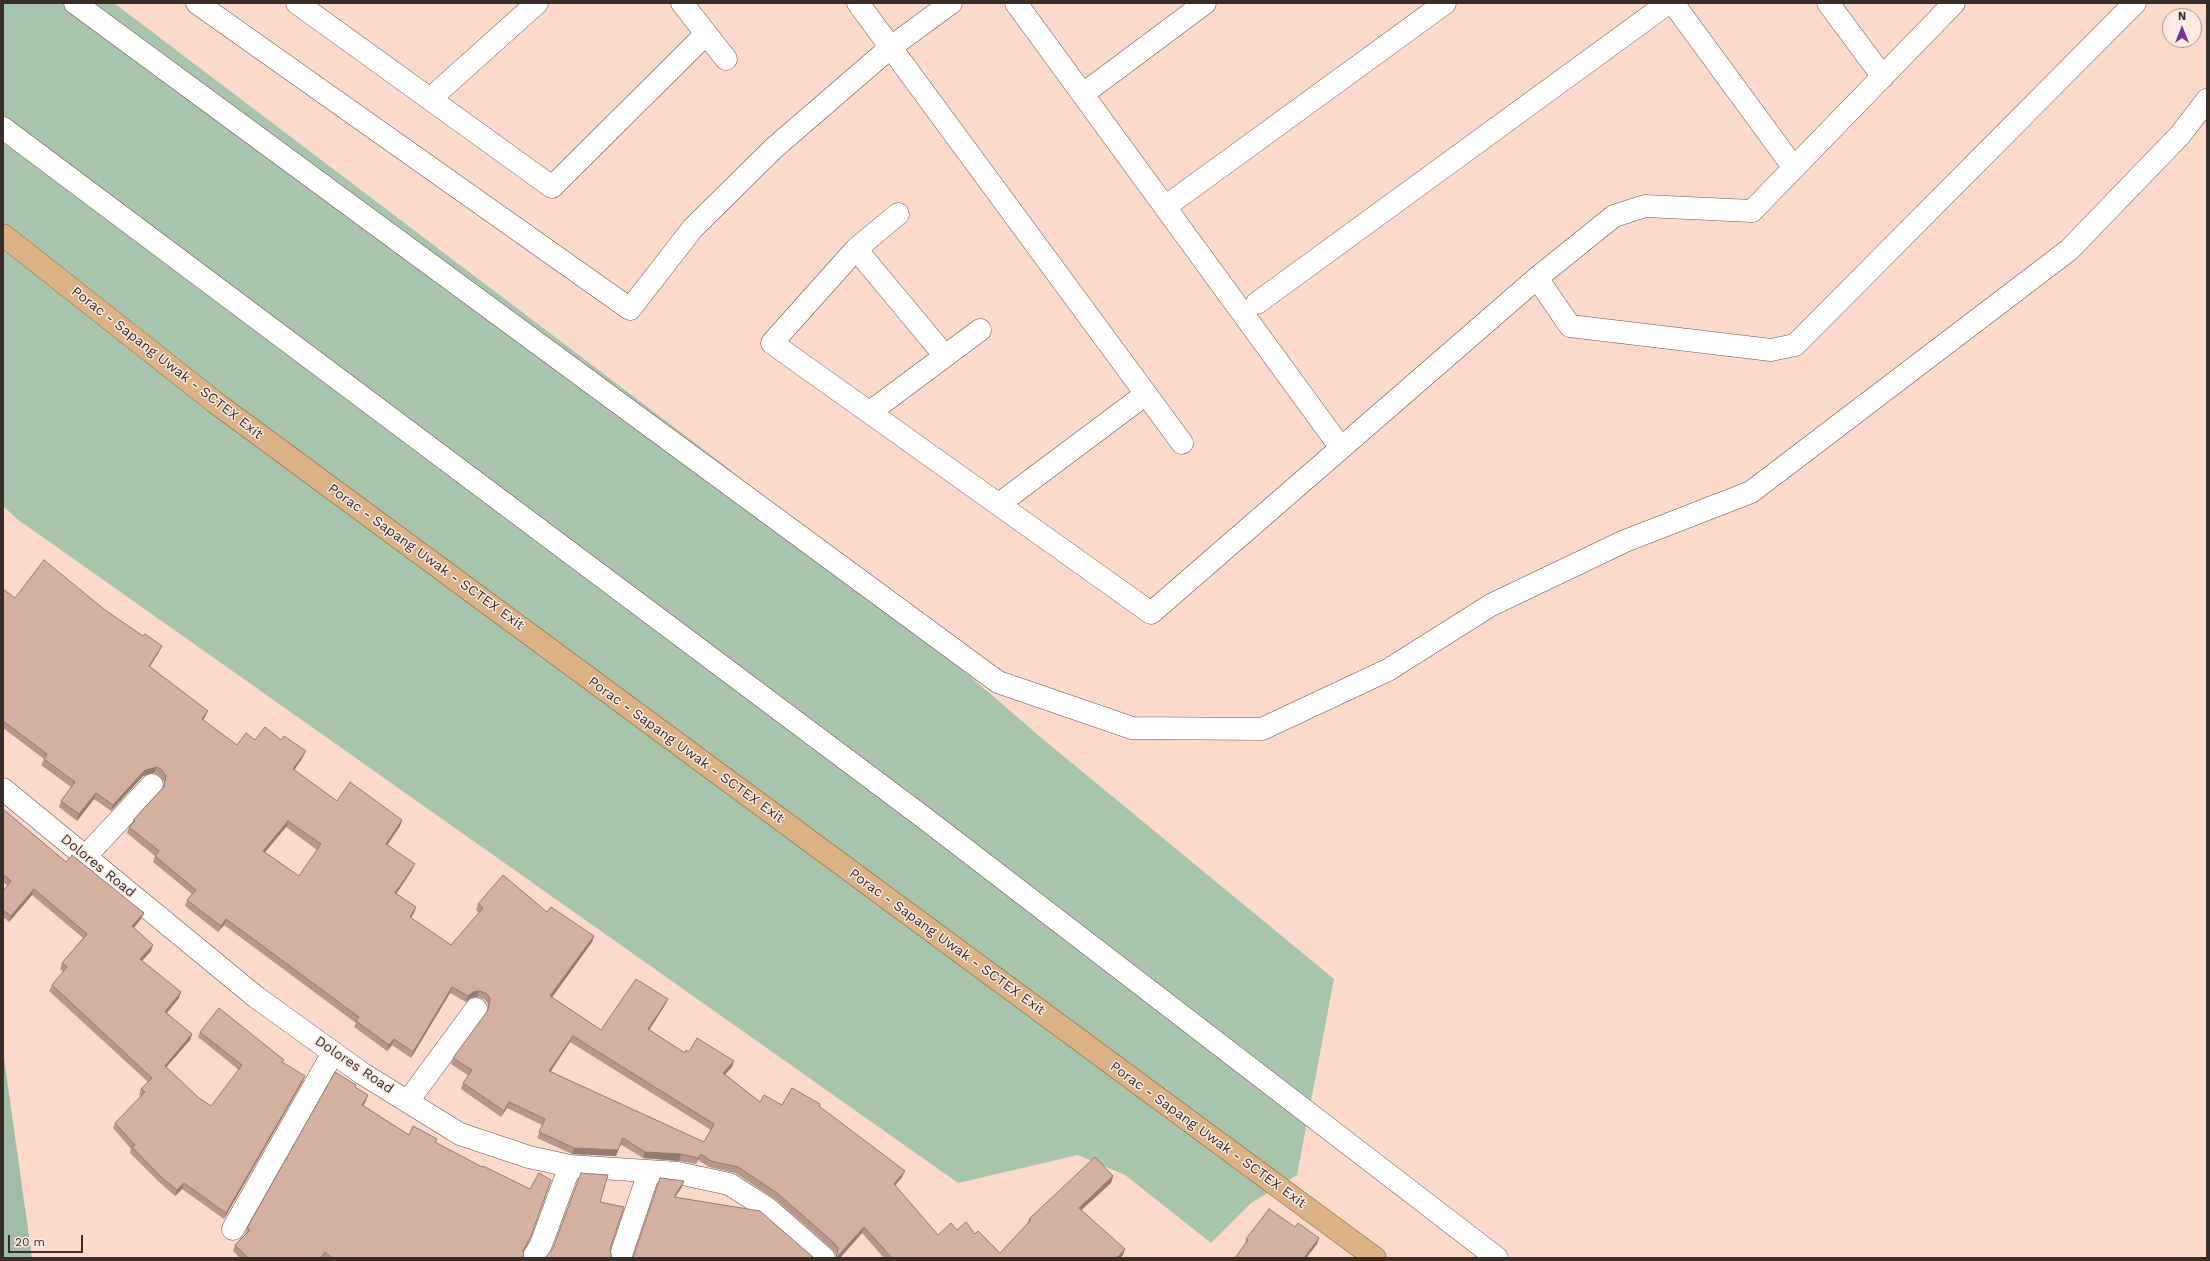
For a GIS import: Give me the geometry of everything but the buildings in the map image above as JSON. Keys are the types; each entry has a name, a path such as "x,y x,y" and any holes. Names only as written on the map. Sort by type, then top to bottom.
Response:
{"main road":[{"name":"Porac - Sapang Uwak - SCTEX Exit","path":"3,236 223,408 1375,1258"}],"street":[{"path":"75,3 998,682 1132,728 1262,729 1388,670 1491,605 1625,541 1751,492 2069,250 2180,134 2207,100"},
{"path":"197,3 630,309 693,228 774,148 891,47 951,3"},
{"path":"297,3 552,187 706,34"},
{"path":"430,99 537,3"},
{"path":"682,3 726,59"},
{"path":"858,3 1182,443"},
{"path":"1016,3 1341,448"},
{"path":"1082,94 1205,3"},
{"path":"1165,207 1445,3"},
{"path":"1257,302 1668,3"},
{"path":"1673,3 1794,168"},
{"path":"1828,3 1883,77"},
{"path":"898,214 856,249 772,343 1151,613 1537,278 1614,216 1645,206 1752,211 1954,3"},
{"path":"1537,278 1570,326 1772,350 1795,345 2135,3"},
{"path":"3,128 926,820 1497,1258"},
{"path":"856,249 945,356"},
{"path":"870,412 980,330"},
{"path":"999,504 1146,394"},
{"path":"86,856 152,785"},
{"name":"Dolores Road","path":"3,789 256,997 363,1074 460,1134 529,1156 570,1166 678,1173 729,1184 767,1208 824,1258"},
{"path":"408,1101 476,1009"},
{"path":"233,1229 333,1053"},
{"path":"533,1258 540,1246 570,1166"},
{"path":"620,1258 649,1172"}],"green space":[{"path":"3,3 114,3 728,468 1044,740 1334,979 1297,1175 1251,1203 1211,1243 1125,1175 1078,1155 958,1183 17,519 3,506"},
{"path":"3,1051 32,1258 3,1258"}]}
